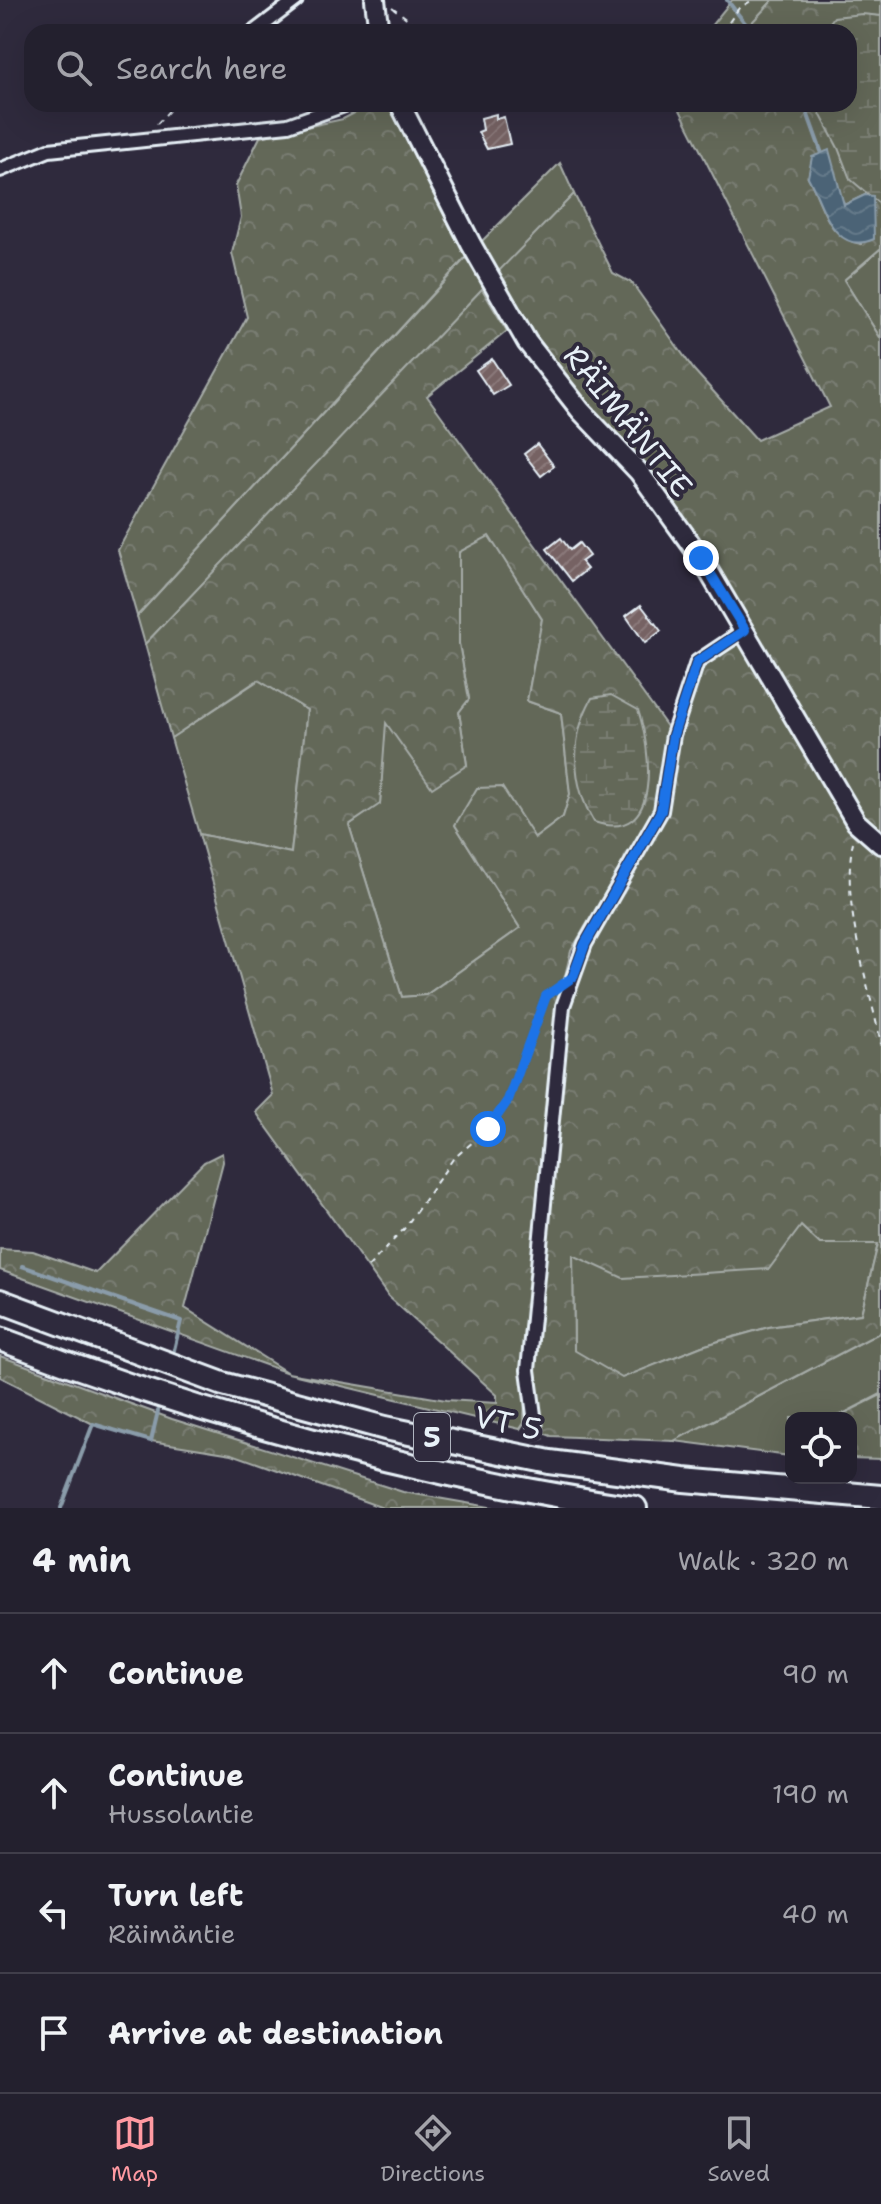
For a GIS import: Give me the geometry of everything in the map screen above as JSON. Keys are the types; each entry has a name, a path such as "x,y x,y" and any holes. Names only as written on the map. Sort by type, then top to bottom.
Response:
{"highway":[{"name":"VT 5","path":"0,1301 223,1384 385,1428 550,1462 684,1480 881,1497"},
{"name":"VT 5","path":"0,1339 180,1403 376,1457 547,1495 635,1508"}],"street":[{"path":"264,24 296,0"},
{"path":"0,170 49,150 288,125 325,112"},
{"name":"RÄIMÄNTIE","path":"404,112 471,244 527,342 581,411 639,472 701,558 863,828 881,844"},
{"path":"536,1430 528,1370 563,1006 585,944 661,811 673,735 697,662 745,630"}],"path":[{"path":"728,24 739,8 753,0"},
{"path":"375,5 393,7 415,24"},
{"path":"141,141 168,112"},
{"path":"863,828 854,837 850,859 851,886 858,937 881,1044"},
{"path":"368,1267 404,1229 453,1159 488,1129 508,1100 546,996 573,977"}],"green space":[{"path":"732,0 773,0 750,24 712,24"},
{"path":"773,0 881,0 881,248 844,280 881,339 881,1332 674,1441 551,1436 536,1430 528,1370 563,1006 585,944 661,811 697,662 744,629 701,558 581,411 491,279 574,194 613,273 632,283 694,370 757,440 830,407 681,112 857,112 857,24 750,24","holes":["808,177 837,184 844,205 865,195 861,244 849,241 833,228","801,1226 820,1244 878,1244 861,1314 769,1327 702,1346 622,1378 574,1350 573,1255 623,1278 769,1269"]},
{"path":"862,14 881,16 881,205 850,179 819,112 857,112 857,24 829,24 834,17"},
{"path":"357,112 392,112 466,257 137,616 118,550 247,317 232,253 241,217 236,185 260,137 343,119"},
{"path":"560,163 574,194 145,644 137,616 474,249"},
{"path":"881,248 881,339 844,280"},
{"path":"482,289 507,331 427,396 668,728 655,807 571,951 558,1005 530,1275 524,1423 520,1429 288,1373 446,1400 497,1403 497,1395 388,1296 256,1112 273,1095 199,834 291,853 307,710 258,680 171,738 145,644","holes":["489,536 542,619 527,701 561,713 570,794 563,817 535,838 502,787 477,788 455,825 520,928 426,995 402,997 349,825 380,804 386,723 432,788 467,765 459,712 469,699 459,644 459,552"]},
{"path":"489,535 542,619 527,701 561,713 570,794 563,817 535,838 466,809 455,825 520,928 426,995 402,997 349,825 380,803 385,722 467,765 459,712 469,699 459,644 459,552"},
{"path":"259,680 307,710 291,853 199,834 171,738"},
{"path":"611,695 638,710 648,769 642,807 632,820 616,825 594,822 581,792 576,760 580,728 592,698"},
{"path":"222,1153 223,1162 185,1308 288,1373 0,1270 0,1249 33,1251 96,1273 204,1162"},
{"path":"801,1226 820,1244 878,1244 861,1314 769,1327 702,1346 623,1378 703,1426 881,1332 881,1394 846,1412 785,1412 785,1455 674,1441 683,1436 532,1326 574,1349 573,1254"},
{"path":"0,1356 172,1419 403,1492 495,1508 383,1508 232,1454 151,1441 93,1424 0,1377"},
{"path":"881,1395 881,1459 857,1458 857,1412 847,1412"}],"water":[{"path":"829,150 844,205 865,195 873,196 874,239 860,243 849,241 839,235 825,214 808,177 812,157"}],"building":[{"path":"496,114 496,119 504,117 510,144 487,149 478,132 483,130 481,118"},
{"path":"492,359 509,385 493,395 476,370"},
{"path":"537,444 554,466 541,476 524,454"},
{"path":"561,538 570,550 579,543 589,556 581,562 587,569 572,581 547,549"},
{"path":"641,605 661,631 645,643 626,616"}],"waterway":[{"path":"727,0 746,24"},
{"path":"807,112 821,151"},
{"path":"22,1266 181,1321 174,1350"},
{"path":"61,1508 93,1424 151,1441 158,1411"}],"tunnel":[{"path":"536,1430 561,1508"}],"route":[{"path":"488,1129 508,1100 546,996 573,977 585,944 661,811 673,735 697,662 745,630 701,558"}]}
